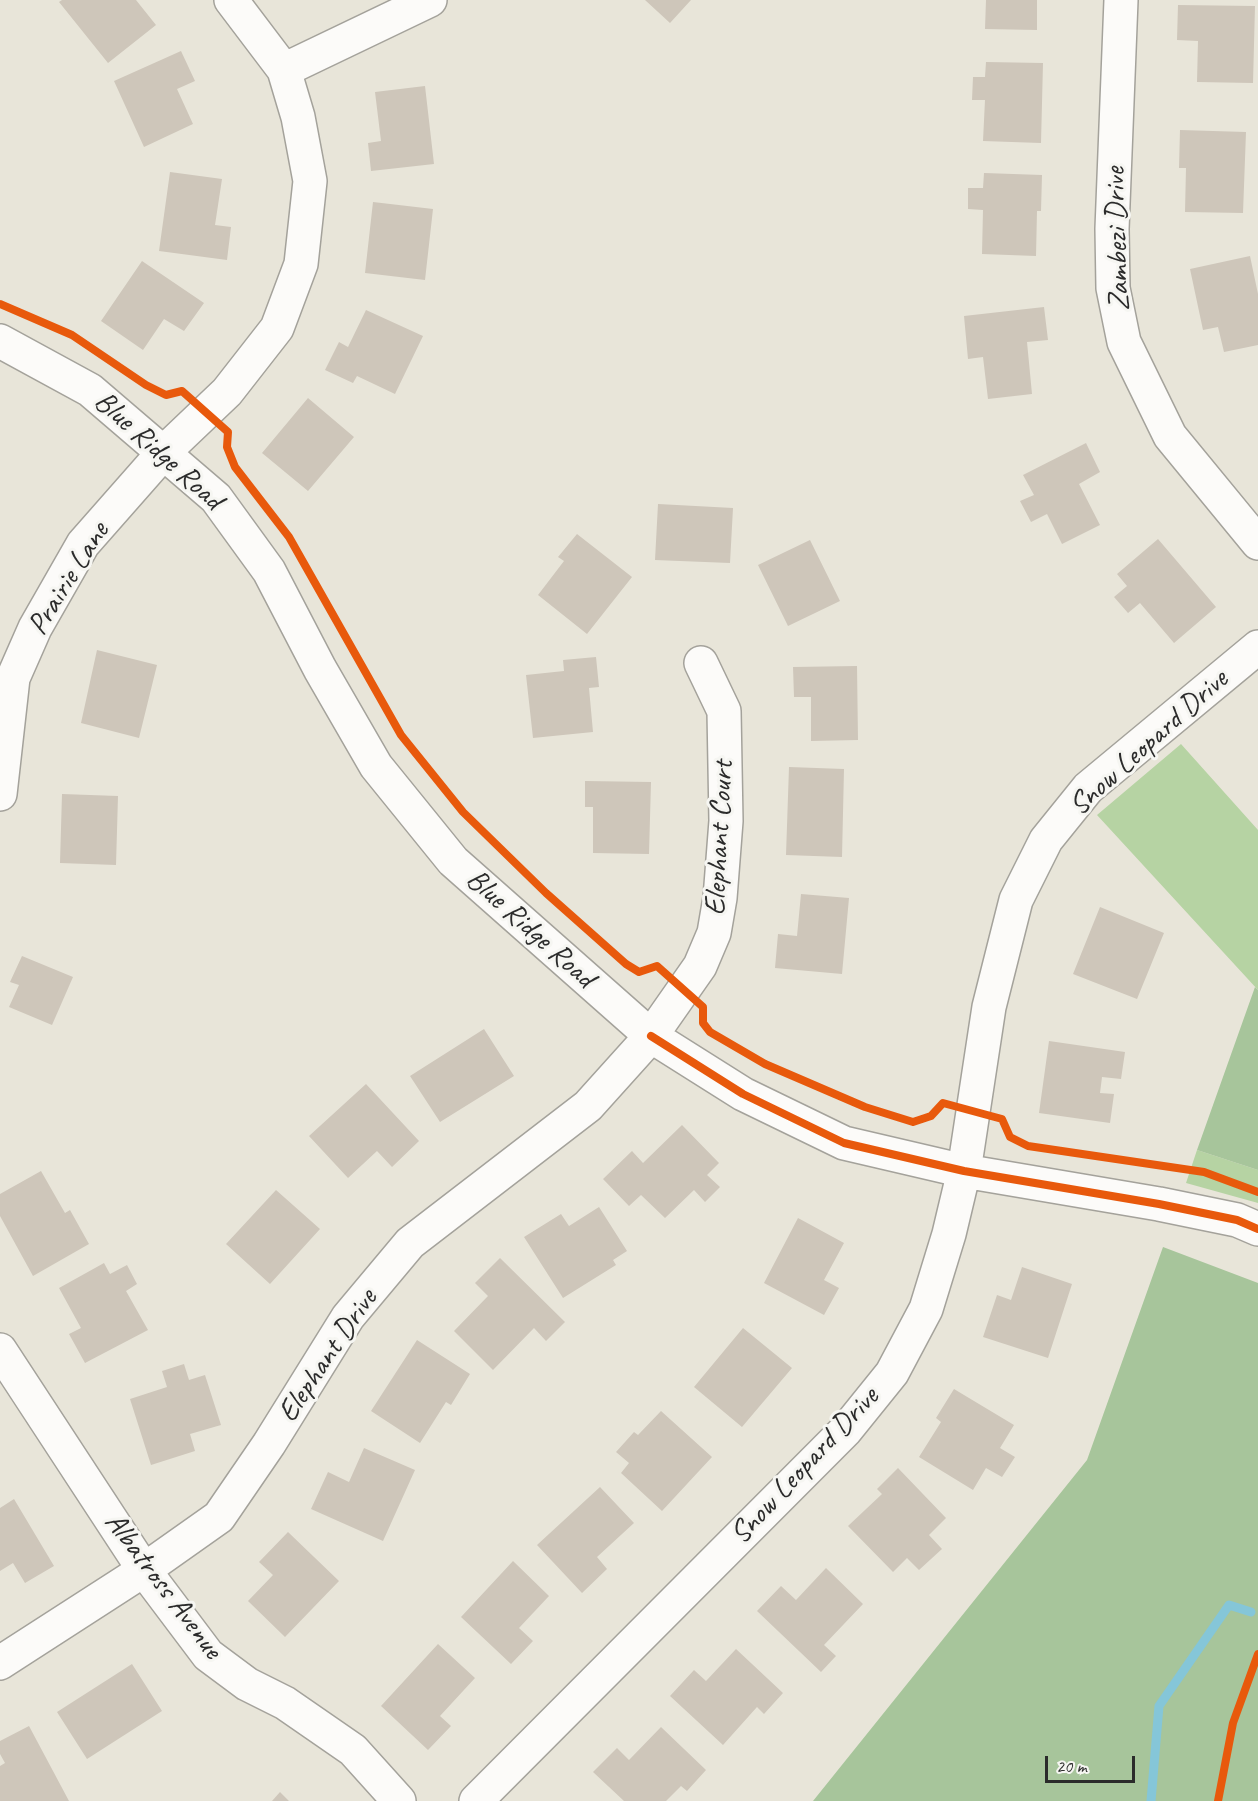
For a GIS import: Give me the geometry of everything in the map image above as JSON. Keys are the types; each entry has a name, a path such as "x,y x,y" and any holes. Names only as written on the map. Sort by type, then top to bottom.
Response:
{"street":[{"path":"231,0 284,70 430,0"},
{"name":"Zambezi Drive","path":"1121,0 1112,229 1113,288 1124,342 1170,436 1258,543"},
{"name":"Prairie Lane","path":"0,794 6,676 83,544 164,452 227,392 277,327 301,264 310,181 298,117 284,70"},
{"name":"Blue Ridge Road","path":"0,341 90,390 216,498 269,571 320,669 376,766 453,861 651,1036 743,1095 844,1143 964,1171 1159,1203 1237,1220 1258,1229"},
{"name":"Snow Leopard Drive","path":"476,1801 846,1430 892,1373 926,1309 949,1234 964,1171 992,996 1016,900 1046,840 1088,788 1258,646"},
{"name":"Elephant Court","path":"651,1036 700,966 714,933 720,898 726,821 724,711 701,663"},
{"name":"Elephant Drive","path":"0,1663 144,1570 219,1516 269,1444 348,1317 411,1243 588,1106 651,1036"},
{"name":"Albatross Avenue","path":"0,1350 144,1570 208,1655 247,1684 285,1703 353,1750 399,1801"}],"green space":[{"path":"1181,744 1258,830 1258,990 1097,815"},
{"path":"1255,987 1258,990 1258,1170 1197,1150"},
{"path":"1197,1150 1258,1170 1258,1203 1186,1183"},
{"path":"1163,1247 1258,1283 1258,1801 813,1801 1087,1460"}],"building":[{"path":"62,0 136,0 156,25 108,63 59,2"},
{"path":"645,0 691,0 670,23"},
{"path":"986,0 1037,0 1037,30 985,29"},
{"path":"1178,5 1255,6 1253,83 1197,82 1198,41 1177,40"},
{"path":"181,51 195,81 177,89 193,124 144,147 114,81"},
{"path":"986,62 1043,63 1041,143 983,141 985,100 972,100 973,77 985,77"},
{"path":"425,86 434,164 371,171 368,143 381,141 375,92"},
{"path":"1180,130 1246,132 1243,213 1185,212 1186,168 1179,168"},
{"path":"170,172 222,179 215,225 231,227 227,260 159,251"},
{"path":"984,173 1042,175 1041,211 1037,211 1036,256 982,254 983,210 968,209 968,188 983,188"},
{"path":"373,202 433,209 425,280 365,273"},
{"path":"1250,256 1258,294 1258,345 1224,352 1218,327 1203,330 1190,269"},
{"path":"142,261 204,303 184,331 164,319 143,350 101,321"},
{"path":"1044,307 1048,340 1027,342 1032,394 988,399 983,357 968,359 964,316"},
{"path":"366,310 423,336 395,394 357,376 353,383 325,370 339,342 348,347"},
{"path":"308,398 354,437 308,491 262,453"},
{"path":"1086,443 1100,472 1079,484 1100,525 1062,544 1047,514 1031,522 1020,501 1034,495 1023,475"},
{"path":"658,504 733,508 730,563 655,560"},
{"path":"577,534 632,577 587,634 538,595 564,561 558,557"},
{"path":"1158,539 1216,607 1174,643 1140,603 1128,613 1114,597 1127,586 1117,574"},
{"path":"810,540 840,601 788,626 758,565"},
{"path":"97,650 157,665 139,738 81,723"},
{"path":"596,657 599,687 589,688 593,732 533,738 526,675 564,671 563,660"},
{"path":"857,666 858,740 811,741 811,697 794,697 793,667"},
{"path":"789,767 844,769 842,857 786,855"},
{"path":"585,781 651,782 649,854 593,853 593,807 585,807"},
{"path":"62,794 118,796 116,865 60,863"},
{"path":"801,894 849,898 842,974 775,968 778,934 797,936"},
{"path":"1100,907 1164,933 1137,999 1073,974"},
{"path":"22,956 73,977 52,1025 9,1007 19,985 10,982"},
{"path":"484,1029 514,1076 440,1122 410,1076"},
{"path":"1049,1041 1125,1052 1121,1079 1102,1077 1100,1093 1114,1094 1110,1123 1039,1113"},
{"path":"366,1084 419,1141 392,1167 377,1151 348,1178 309,1136"},
{"path":"682,1125 719,1163 707,1175 720,1187 705,1202 694,1190 665,1218 641,1195 629,1206 603,1179 632,1151 643,1163"},
{"path":"41,1171 65,1213 70,1210 89,1244 33,1276 0,1216 0,1194"},
{"path":"276,1190 320,1229 270,1284 226,1244"},
{"path":"599,1207 627,1251 613,1260 616,1265 563,1298 524,1237 561,1214 569,1226"},
{"path":"798,1218 844,1243 824,1280 839,1288 824,1315 764,1283"},
{"path":"500,1258 565,1322 546,1341 534,1328 493,1370 454,1331 488,1296 475,1283"},
{"path":"104,1263 110,1274 127,1265 137,1284 126,1291 148,1330 85,1363 69,1334 81,1328 59,1288"},
{"path":"1022,1267 1072,1284 1048,1358 983,1337 997,1295 1011,1300"},
{"path":"743,1328 792,1368 742,1427 694,1387"},
{"path":"417,1340 470,1374 451,1405 446,1402 420,1443 371,1411"},
{"path":"184,1364 189,1380 205,1375 221,1425 190,1434 195,1451 151,1465 130,1399 167,1387 162,1371"},
{"path":"954,1389 1014,1425 1000,1448 1015,1457 1002,1477 986,1468 973,1490 919,1457 941,1422 936,1418"},
{"path":"661,1411 712,1457 662,1511 621,1473 629,1463 616,1452 634,1432 638,1435"},
{"path":"364,1448 415,1470 383,1541 311,1509 328,1472 349,1482"},
{"path":"898,1468 946,1518 929,1535 942,1549 919,1570 907,1558 893,1572 848,1526 882,1494 877,1489"},
{"path":"600,1487 634,1523 597,1557 607,1569 582,1593 537,1545"},
{"path":"14,1499 54,1566 25,1583 13,1563 0,1571 0,1508"},
{"path":"288,1532 339,1581 285,1637 248,1601 273,1575 259,1562"},
{"path":"513,1561 549,1596 519,1628 533,1641 511,1664 461,1617"},
{"path":"826,1568 863,1604 824,1645 836,1656 821,1672 757,1611 781,1586 796,1600"},
{"path":"438,1644 475,1678 440,1716 451,1726 428,1750 381,1706"},
{"path":"736,1649 783,1693 764,1714 757,1707 723,1745 670,1696 694,1670 706,1681"},
{"path":"132,1664 162,1711 87,1759 57,1712"},
{"path":"29,1726 69,1801 0,1801 0,1766 5,1763 0,1754 0,1741"},
{"path":"661,1727 706,1770 687,1791 681,1786 666,1801 624,1801 593,1772 617,1748 629,1760"},
{"path":"280,1792 289,1801 272,1801"}],"waterway":[{"path":"1151,1801 1159,1706 1229,1605 1251,1612"}],"cycle path":[{"path":"0,304 72,335 146,385 166,395 182,391 228,432 227,447 235,467 289,537 401,735 463,812 546,893 626,964 639,972 657,966 703,1007 703,1023 710,1032 765,1064 865,1107 913,1122 931,1116 943,1103 1002,1119 1010,1137 1028,1146 1204,1172 1258,1192"},
{"path":"651,1036 743,1094 844,1143 964,1171 1159,1204 1237,1220 1258,1229"},
{"path":"1218,1801 1233,1723 1258,1654"}]}
